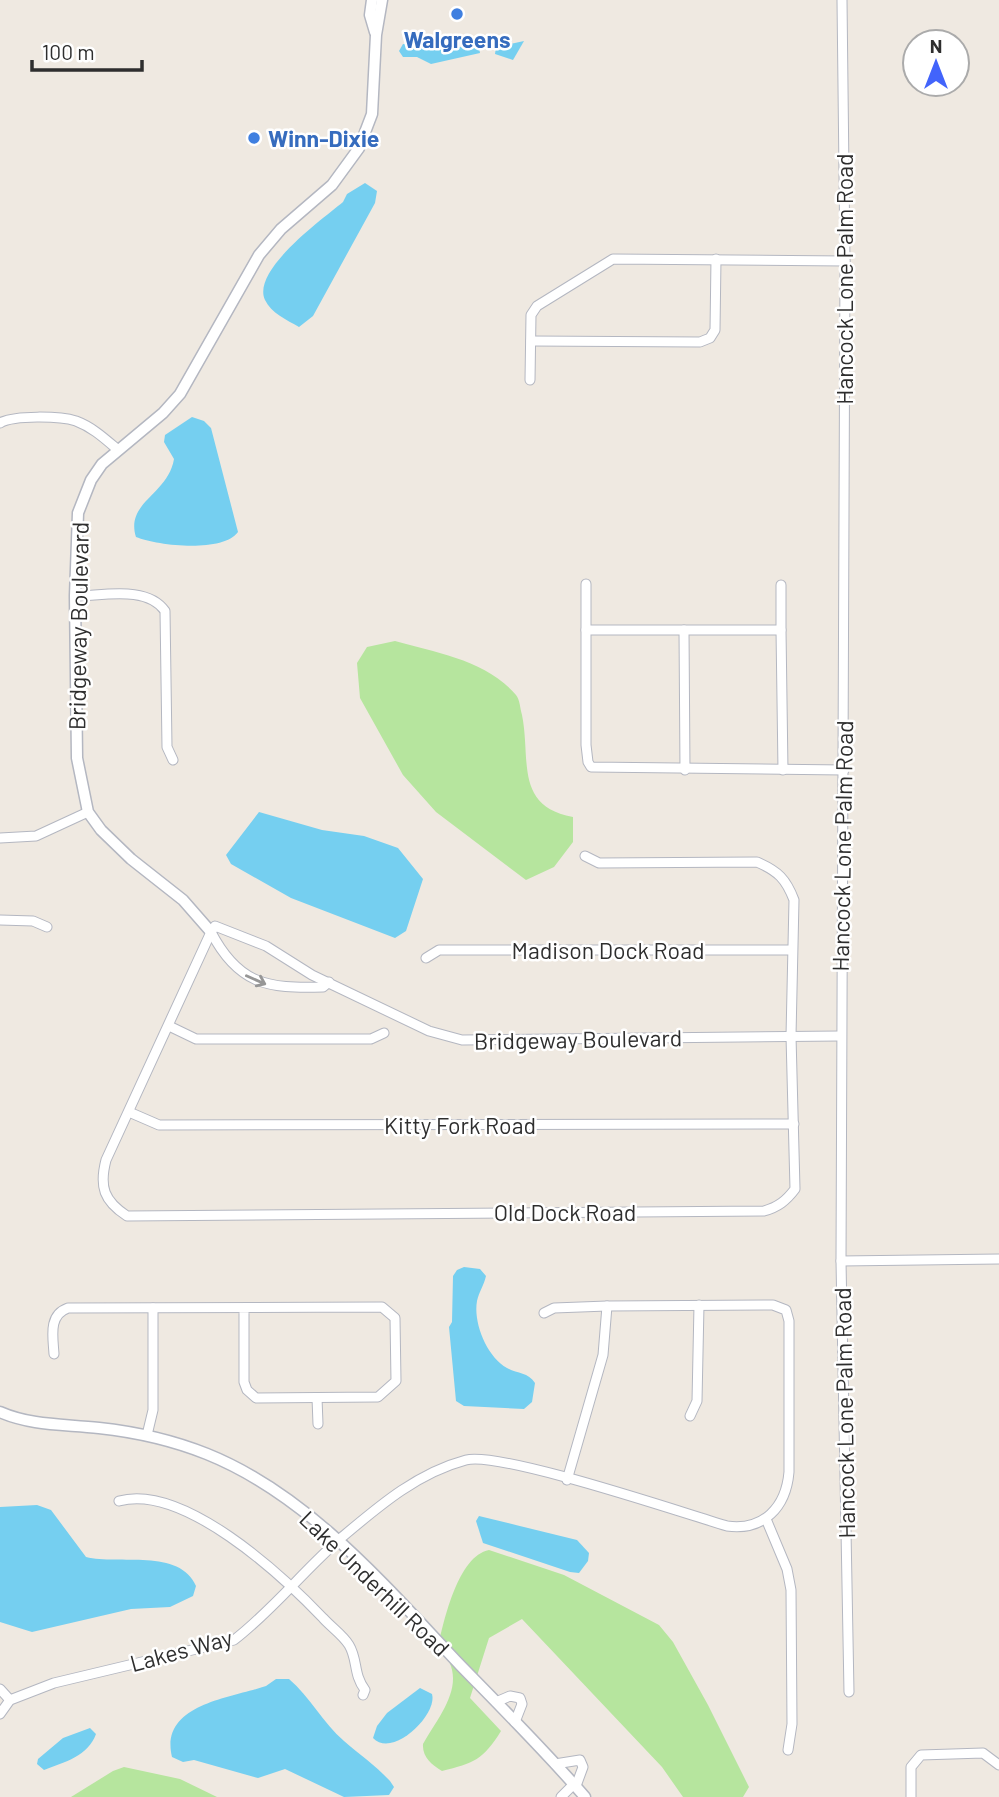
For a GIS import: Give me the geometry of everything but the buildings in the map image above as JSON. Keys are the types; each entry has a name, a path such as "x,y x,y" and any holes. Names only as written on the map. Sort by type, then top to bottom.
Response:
{"street":[{"name":"Bridgeway Boulevard","path":"372,0 370,15 376,35"},
{"name":"Bridgeway Boulevard","path":"328,982 323,986 292,988 270,986 250,979 229,961 211,932 183,900 111,842 88,812 78,778 77,758 75,596 78,513 92,480 117,449 163,413 180,394 222,317 265,248 281,229 332,185 359,148 372,114 376,35 382,0"},
{"name":"Hancock Lone Palm Road","path":"842,0 845,261 844,770 840,1036 849,1692"},
{"path":"530,380 531,315 537,306 613,259 845,261"},
{"path":"531,341 700,342 710,338 715,330 716,259"},
{"path":"0,423 10,417 74,421 93,429 117,449"},
{"path":"586,584 587,762 599,769 844,770"},
{"path":"781,584 783,769"},
{"path":"75,596 142,595 160,604 165,611 167,747 173,761"},
{"path":"586,629 781,629"},
{"path":"684,629 685,769"},
{"path":"0,838 36,836 88,812"},
{"name":"Old Dock Road","path":"211,932 106,1160 101,1180 103,1193 114,1207 127,1216 764,1211 787,1200 795,1189 791,1036 794,900 787,882 773,869 757,862 599,863 585,856"},
{"path":"0,920 33,921 47,927"},
{"name":"Bridgeway Boulevard","path":"211,932 215,926 244,936 328,982 429,1031 462,1040 840,1036"},
{"name":"Madison Dock Road","path":"426,958 439,950 792,950"},
{"path":"169,1026 196,1040 371,1040 384,1033"},
{"name":"Kitty Fork Road","path":"129,1112 159,1125 794,1124"},
{"path":"841,1261 999,1259"},
{"path":"544,1313 554,1308 607,1306 773,1305 786,1310 789,1321 788,1491 779,1508 766,1519 787,1569 791,1590 792,1724 788,1750"},
{"path":"567,1480 603,1354 607,1306"},
{"path":"690,1416 697,1401 699,1306"},
{"path":"54,1354 54,1321 63,1310 153,1308 382,1307 395,1318 396,1381 378,1397 256,1398 247,1391 244,1382 244,1308"},
{"path":"147,1435 153,1410 153,1308"},
{"path":"317,1398 318,1424"},
{"name":"Lake Underhill Road","path":"0,1412 38,1423 147,1435 206,1454 247,1472 290,1501 338,1541 585,1797"},
{"name":"Lakes Way","path":"10,1700 54,1682 234,1640 384,1501 426,1475 469,1459 508,1464 727,1526 742,1528 766,1519"},
{"path":"119,1502 140,1498 193,1517 252,1551 293,1586 350,1646 356,1678 365,1690 363,1695"},
{"path":"0,1689 10,1700 0,1714"},
{"path":"496,1702 510,1696 520,1698 522,1704 515,1722"},
{"path":"911,1797 911,1767 921,1755 983,1753 999,1765"},
{"path":"555,1764 580,1759 583,1767 575,1785 561,1797"}],"green space":[{"path":"395,641 476,666 504,683 516,695 522,715 533,791 541,803 554,811 573,817 573,842 554,867 526,880 436,812 403,775 360,698 357,663 367,647"},
{"path":"489,1550 564,1575 659,1625 673,1642 708,1705 749,1787 743,1797 683,1797 662,1767 522,1619 489,1638 470,1698 501,1731 477,1759 442,1771 431,1763 424,1753 423,1744 444,1709 453,1684 448,1659 438,1647 444,1621 461,1576 478,1555"},
{"path":"124,1767 180,1779 217,1797 71,1797"}],"water":[{"path":"524,41 513,60 495,54 496,47"},
{"path":"403,44 479,48 480,53 431,64 417,57 403,57 399,51"},
{"path":"365,183 377,191 375,203 313,316 299,327 275,312 265,300 264,288 269,274 306,232 343,202 347,194"},
{"path":"192,417 204,421 211,428 238,532 219,543 190,546 159,543 136,537 136,515 164,481 174,459 164,442 165,435"},
{"path":"259,812 322,830 364,836 398,848 423,879 406,931 395,938 291,898 231,864 226,855"},
{"path":"464,1267 480,1269 486,1276 476,1310 479,1329 488,1348 500,1363 529,1377 535,1383 532,1402 524,1409 464,1406 456,1401 449,1327 452,1322 453,1276 457,1270"},
{"path":"37,1505 51,1510 86,1557 147,1560 177,1567 188,1574 196,1586 193,1596 170,1607 131,1609 32,1632 0,1622 0,1507"},
{"path":"479,1516 577,1540 589,1553 588,1561 579,1573 570,1572 483,1543 476,1521"},
{"path":"276,1679 289,1679 336,1734 390,1781 394,1787 389,1795 344,1797 285,1769 258,1778 194,1760 183,1762 172,1757 171,1739 176,1725 187,1714 201,1706 266,1686"},
{"path":"420,1688 432,1694 432,1702 421,1722 402,1739 392,1743 382,1743 373,1738 377,1726 387,1713"},
{"path":"90,1728 96,1734 82,1753 44,1770 37,1764 38,1759 63,1738"}],"place":[{"name":"Walgreens","path":"457,14"},
{"name":"Winn-Dixie","path":"254,138"}]}
